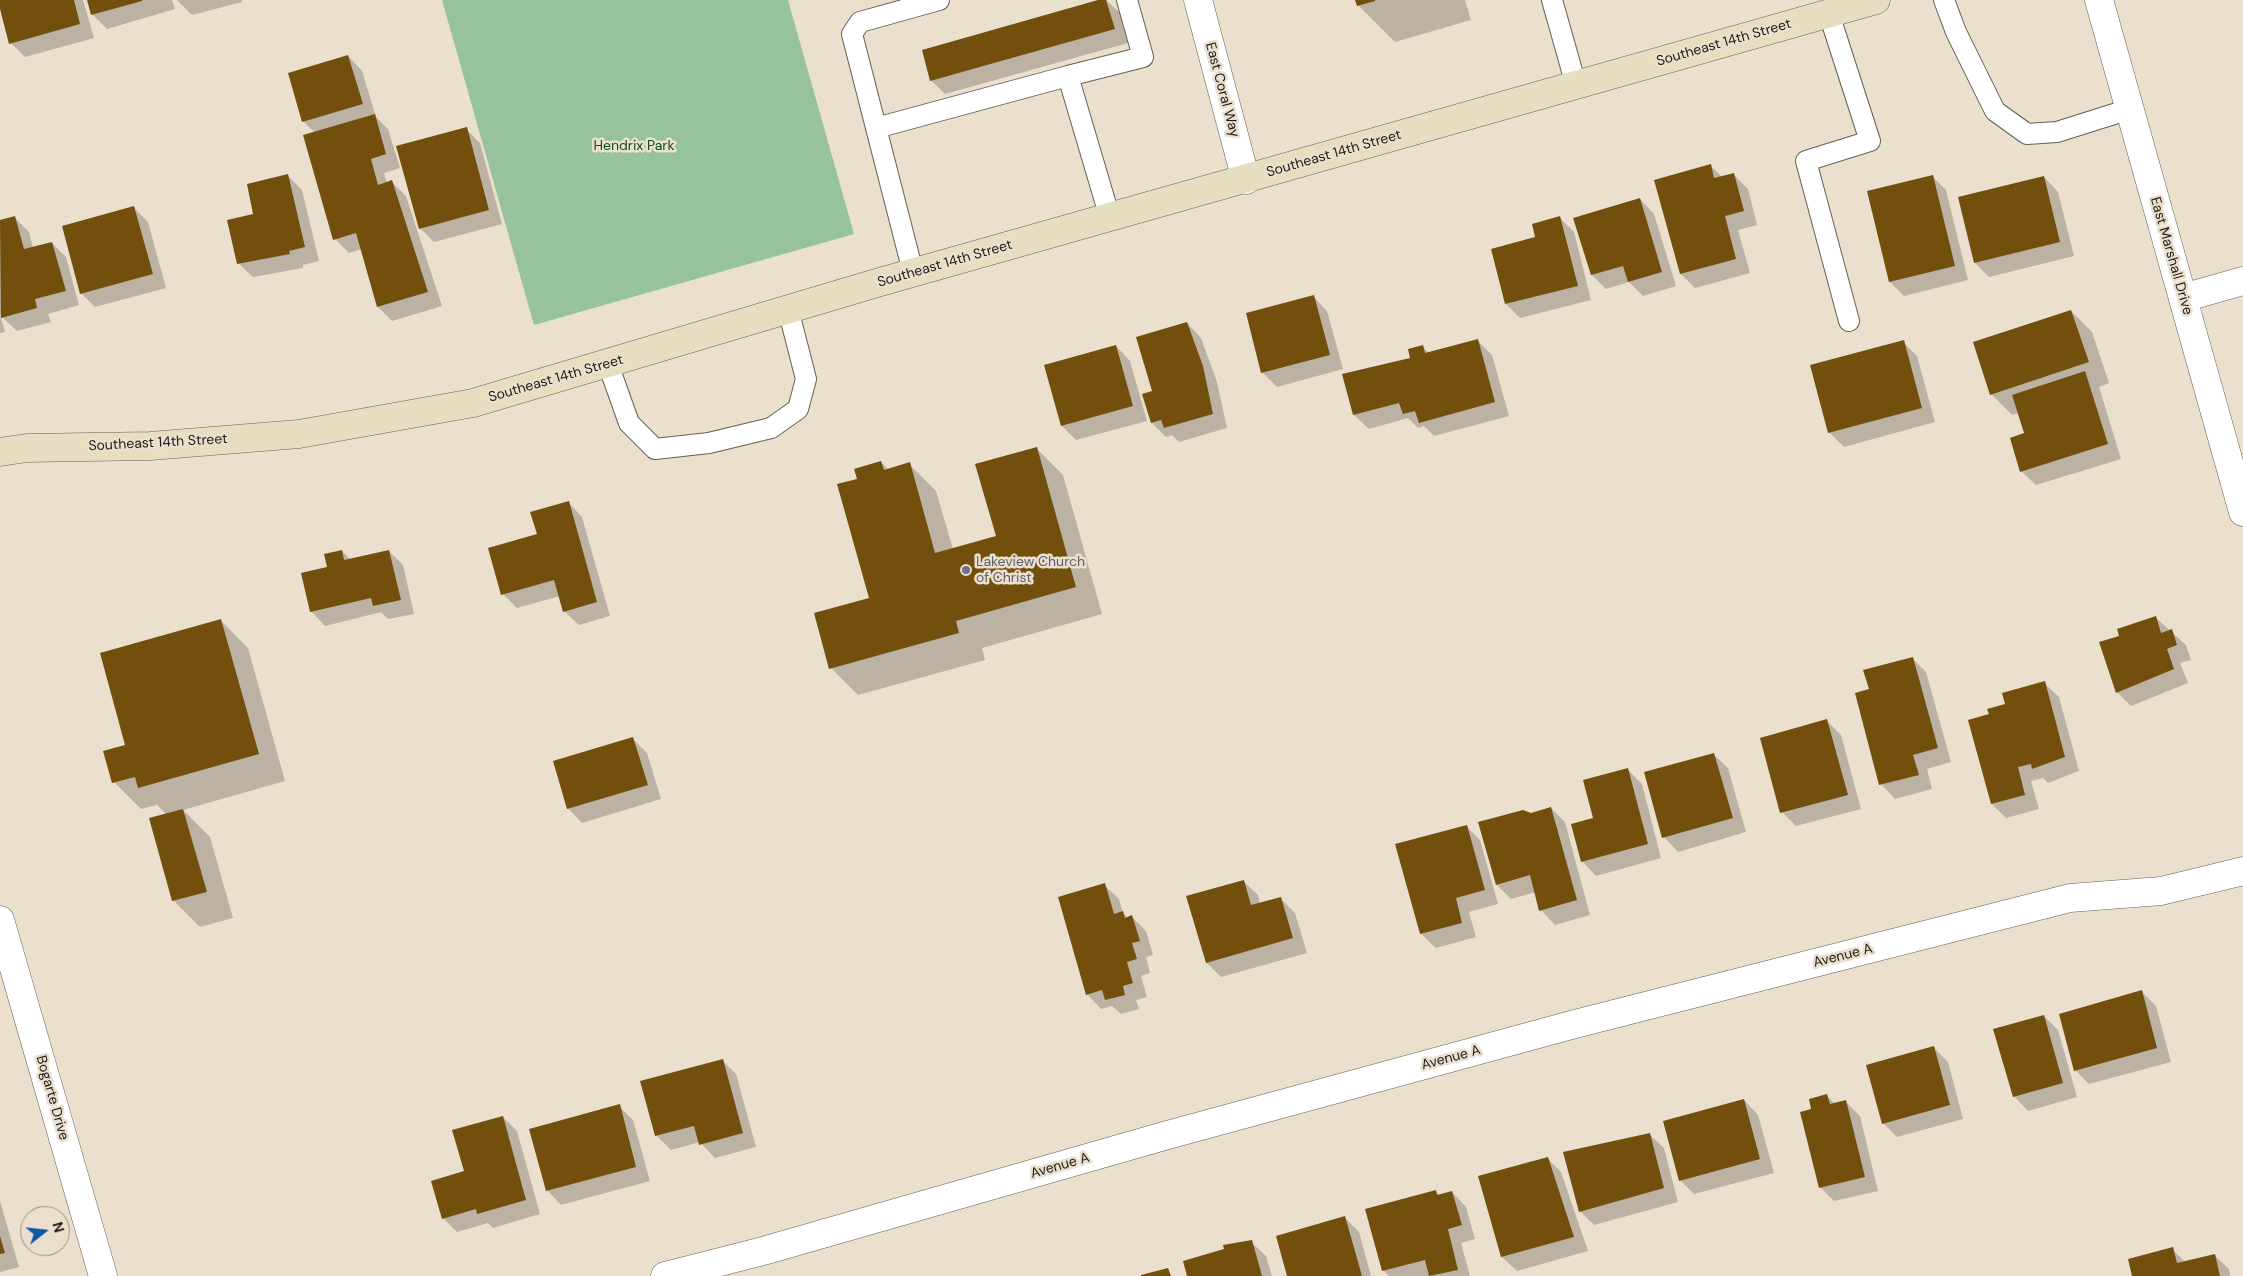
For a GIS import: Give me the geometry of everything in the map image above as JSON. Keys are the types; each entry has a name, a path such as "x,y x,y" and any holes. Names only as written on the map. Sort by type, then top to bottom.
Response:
{"street":[{"name":"East Coral Way","path":"1198,0 1246,180"},
{"name":"Southeast 14th Street","path":"0,452 28,448 150,446 298,434 473,403 913,272 1246,180 1876,0"},
{"name":"East Marshall Drive","path":"2099,0 2243,512"},
{"path":"2183,298 2243,281"},
{"name":"Avenue A","path":"665,1276 764,1251 1155,1139 1594,1019 2070,898 2161,891 2243,871"},
{"name":"Bogarte Drive","path":"0,920 103,1276"}],"lane":[{"path":"913,272 852,34 860,22 939,0"},
{"path":"876,128 1143,57 1128,0"},
{"path":"1552,0 1576,85"},
{"path":"1944,0 1956,32 1995,111 2027,134 2056,132 2130,109"},
{"path":"1829,14 1870,141 1806,162 1849,321"},
{"path":"1068,76 1110,218"},
{"path":"608,364 629,423 655,449 709,443 771,428 798,409 806,379 788,309"}],"green space":[{"name":"Hendrix Park","path":"442,0 788,0 854,234 534,325"}],"building":[{"path":"0,0 74,0 80,24 9,44 0,9"},
{"path":"87,0 142,0 142,1 91,15"},
{"path":"1098,0 1106,0 1115,29 930,81 922,50"},
{"path":"1355,0 1375,0 1375,1 1357,6"},
{"path":"348,55 363,104 302,122 288,73"},
{"path":"375,114 386,154 371,159 378,185 392,180 428,292 377,307 356,233 333,240 303,135"},
{"path":"467,127 489,210 419,229 396,146"},
{"path":"1711,164 1714,178 1734,173 1744,211 1725,216 1736,259 1680,274 1654,180"},
{"path":"288,174 305,247 289,251 290,254 237,264 227,220 253,214 247,184"},
{"path":"1933,175 1955,266 1889,282 1867,191"},
{"path":"2044,176 2060,242 1974,263 1958,197"},
{"path":"1640,198 1662,272 1628,282 1623,266 1591,275 1573,218"},
{"path":"134,206 153,274 80,294 62,226"},
{"path":"15,216 24,249 52,242 66,291 35,299 37,308 1,318 0,220"},
{"path":"1560,216 1578,286 1505,304 1491,249 1535,237 1532,224"},
{"path":"1314,295 1330,355 1261,373 1246,313"},
{"path":"2071,310 2089,362 1990,395 1973,342"},
{"path":"1187,322 1203,366 1213,414 1164,428 1161,420 1151,423 1142,394 1152,391 1136,337"},
{"path":"1478,339 1495,402 1419,423 1415,411 1403,414 1399,403 1353,415 1342,374 1410,358 1408,349 1423,345 1425,353"},
{"path":"1904,340 1922,408 1828,433 1810,365"},
{"path":"1116,345 1133,406 1061,426 1044,365"},
{"path":"2085,371 2108,444 2020,472 2010,438 2024,433 2012,395"},
{"name":"Lakeview Church of Christ","path":"1037,447 1076,587 956,621 959,633 829,669 814,613 869,598 837,484 857,479 854,469 881,461 884,470 910,462 935,553 996,536 975,464"},
{"path":"569,501 597,602 563,612 554,580 501,595 488,548 537,534 530,512"},
{"path":"342,550 344,560 389,550 401,600 373,606 371,598 310,612 301,573 327,567 324,554"},
{"path":"2156,616 2161,633 2172,629 2177,645 2167,649 2174,669 2116,693 2099,642 2119,636 2117,629"},
{"path":"221,619 259,754 138,788 135,777 112,783 103,751 125,745 100,653"},
{"path":"1913,657 1938,748 1913,755 1919,775 1879,785 1855,693 1869,689 1863,670"},
{"path":"2045,681 2065,757 2032,769 2031,764 2018,767 2025,795 1991,804 1968,720 1989,714 1987,709 2005,704 2002,693"},
{"path":"1827,719 1848,795 1780,813 1760,738"},
{"path":"633,737 648,785 567,809 553,761"},
{"path":"1714,753 1733,818 1662,838 1644,772"},
{"path":"1628,768 1648,844 1581,862 1571,824 1593,818 1583,780"},
{"path":"1551,807 1577,900 1539,911 1530,875 1496,885 1478,822 1523,810 1531,813"},
{"path":"183,809 207,892 172,901 149,818"},
{"path":"1467,825 1485,890 1456,898 1462,923 1420,934 1395,844"},
{"path":"1244,880 1251,905 1281,897 1293,938 1206,963 1186,896"},
{"path":"1105,883 1114,914 1123,911 1125,918 1132,915 1140,941 1132,943 1137,959 1127,962 1133,983 1123,986 1125,995 1105,1000 1102,990 1086,995 1058,897"},
{"path":"2142,990 2157,1048 2074,1071 2059,1014"},
{"path":"2044,1015 2063,1083 2013,1097 1993,1029"},
{"path":"1934,1046 1950,1105 1882,1124 1866,1065"},
{"path":"723,1059 743,1133 699,1145 694,1126 655,1136 640,1081"},
{"path":"1827,1094 1830,1104 1846,1100 1865,1177 1819,1188 1800,1112 1811,1109 1809,1099"},
{"path":"1744,1099 1760,1159 1679,1181 1663,1121"},
{"path":"620,1104 636,1167 546,1191 529,1129"},
{"path":"503,1116 526,1200 477,1214 476,1209 442,1219 431,1181 464,1171 452,1130"},
{"path":"1650,1133 1664,1188 1579,1212 1563,1152"},
{"path":"1548,1157 1574,1237 1501,1257 1478,1176"},
{"path":"1436,1190 1437,1195 1452,1191 1462,1225 1448,1229 1458,1270 1429,1276 1425,1260 1382,1271 1365,1209"},
{"path":"1345,1216 1362,1276 1287,1276 1276,1236"},
{"path":"0,1236 5,1253 0,1254"},
{"path":"1252,1240 1262,1276 1187,1276 1183,1261 1224,1249 1223,1245"},
{"path":"2173,1247 2177,1263 2215,1254 2220,1276 2132,1276 2128,1259"},
{"path":"1168,1268 1171,1276 1141,1276 1141,1275"}],"place":[{"name":"Lakeview Church of Christ","path":"966,570"}]}
